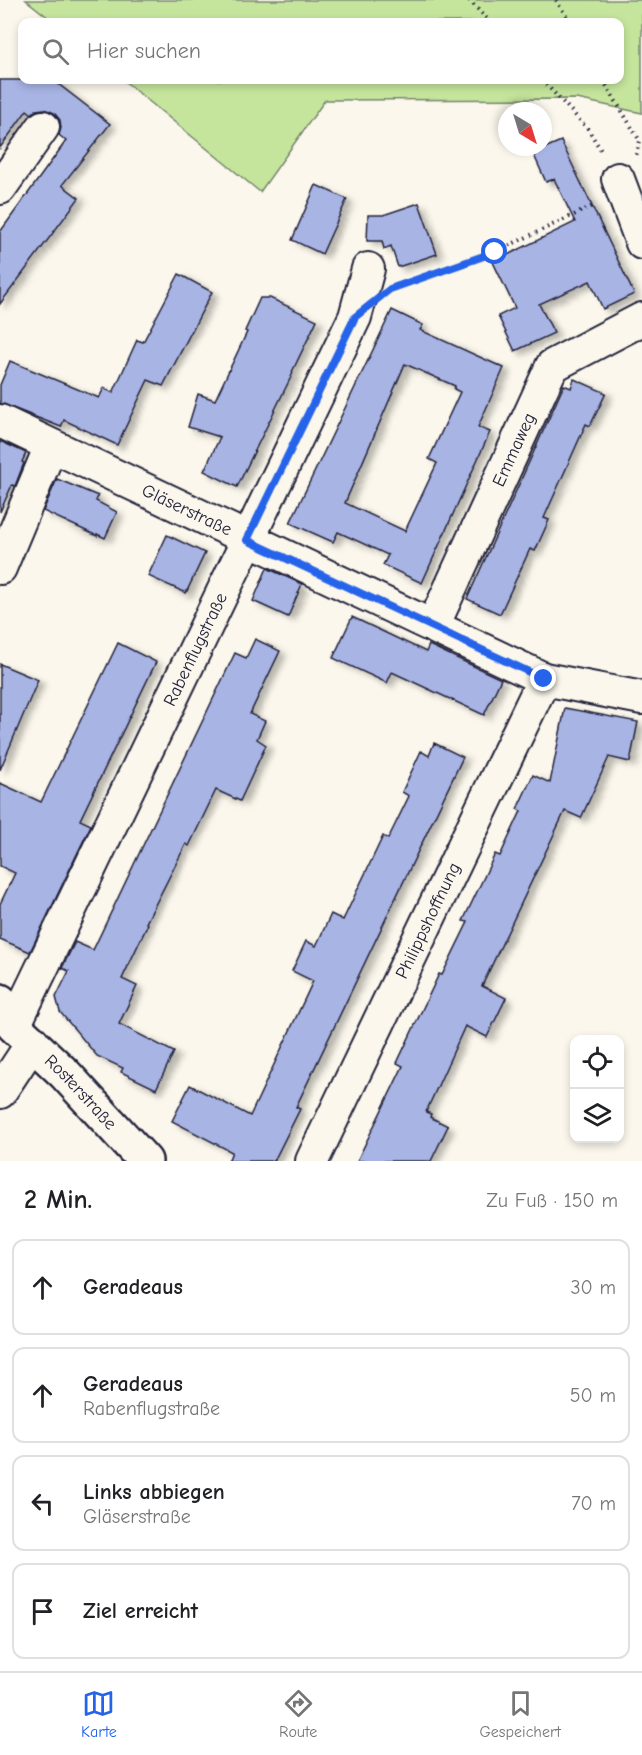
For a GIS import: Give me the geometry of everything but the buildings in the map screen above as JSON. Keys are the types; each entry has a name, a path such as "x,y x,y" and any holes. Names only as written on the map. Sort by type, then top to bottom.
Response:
{"street":[{"path":"0,188 43,127"},
{"path":"618,179 642,243"},
{"name":"Rabenflugstraße","path":"0,1092 12,1024 355,317 368,269"},
{"name":"Emmaweg","path":"433,626 552,366 642,319"},
{"name":"Gläserstraße","path":"0,421 544,679 642,698"},
{"path":"0,568 51,446"},
{"name":"Philippshoffnung","path":"312,1161 544,679"},
{"name":"Rosterstraße","path":"12,1024 145,1161"}],"path":[{"path":"469,0 486,18"},
{"path":"556,0 567,18"},
{"path":"546,84 588,129 618,179"},
{"path":"355,317 390,289 495,252 607,199 618,179 633,167 640,141 605,84"}],"green space":[{"path":"26,0 642,0 642,113 577,99 325,100 260,192 128,84 624,84 624,18 49,18"}],"route":[{"path":"495,252 390,289 355,317 247,540 544,679"}]}
